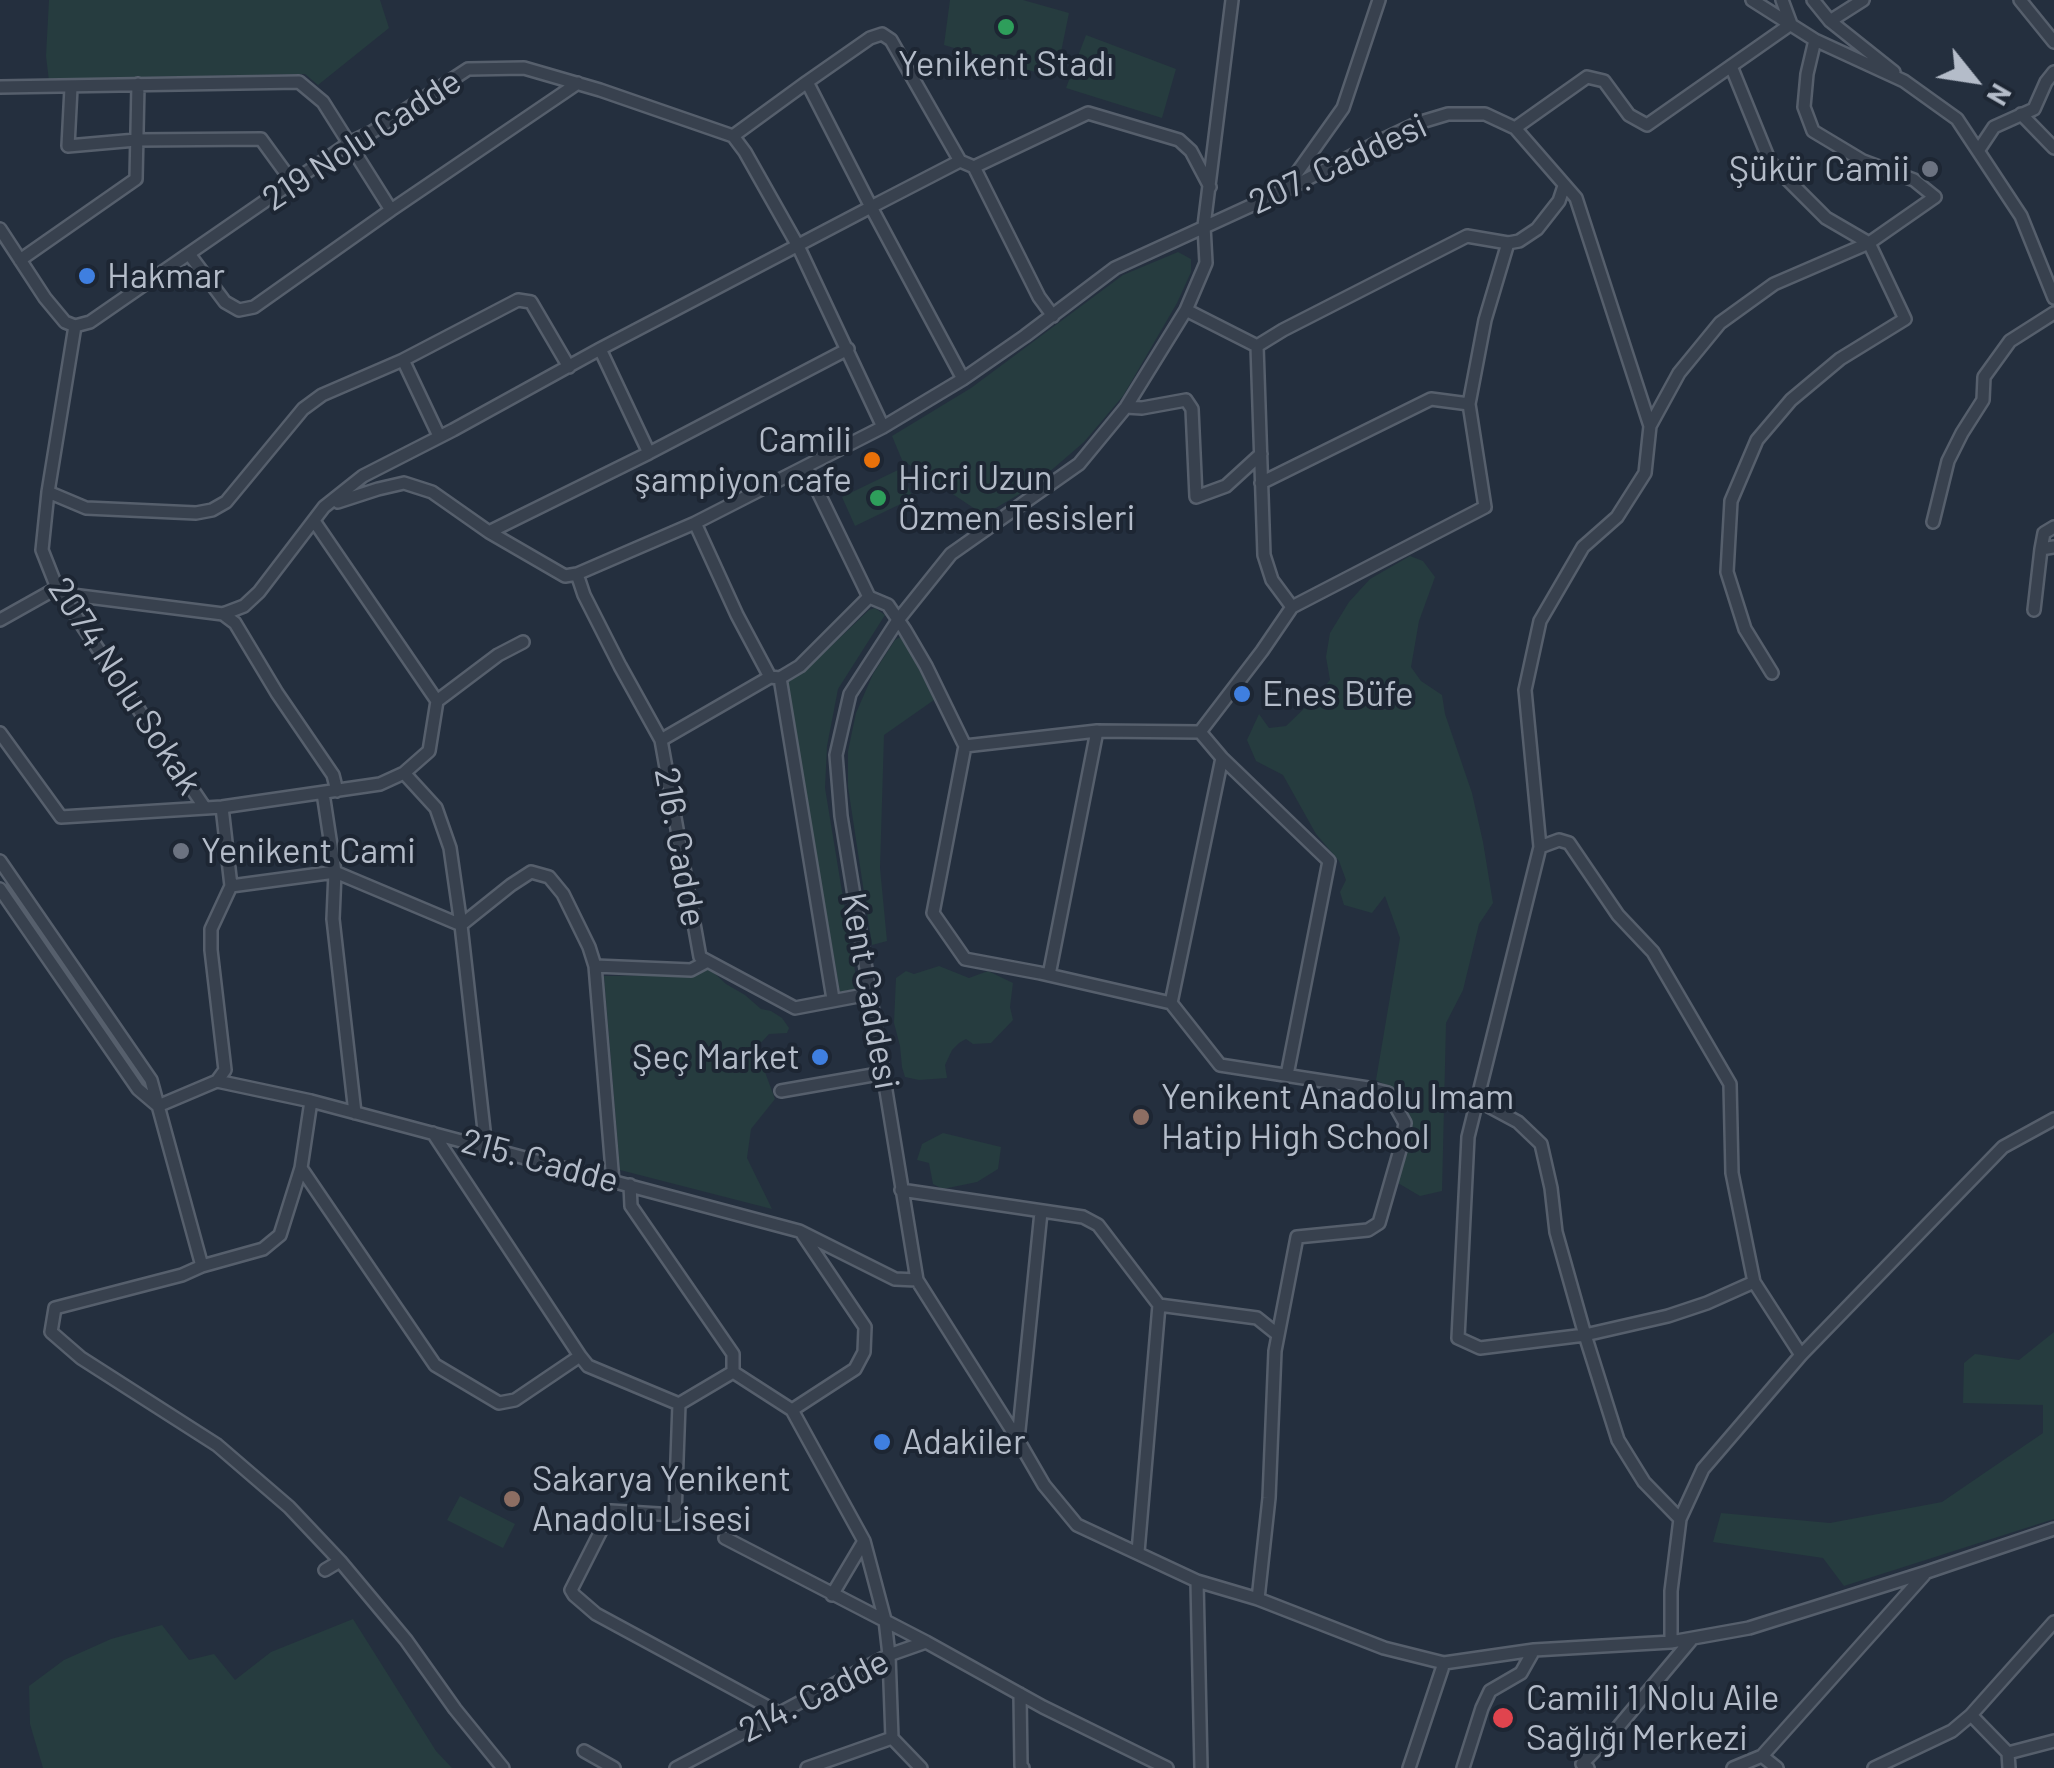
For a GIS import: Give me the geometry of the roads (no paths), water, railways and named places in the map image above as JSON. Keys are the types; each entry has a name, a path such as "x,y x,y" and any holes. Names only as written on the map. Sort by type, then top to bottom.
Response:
{"street":[{"name":"Kent Caddesi","path":"1232,0 1204,226 1206,263 1186,310 1126,407 1079,464 951,554 898,620 850,694 836,754 840,816 917,1280 1044,1485 1077,1525 1197,1580 1384,1648 1444,1663"},
{"path":"1283,192 1344,108 1379,0"},
{"path":"1752,0 1814,40 1904,81"},
{"path":"1782,0 1791,24"},
{"path":"1813,0 1830,21 1956,119 2021,216 2054,298"},
{"path":"1830,21 1864,0"},
{"path":"2020,0 2054,42"},
{"path":"1650,426 1576,198 1515,128 1586,77 1604,81 1630,115 1647,125 1791,24"},
{"path":"883,426 798,246 732,136 870,38 882,34 891,40 960,162"},
{"path":"1754,1282 1707,1304 1585,1335 1480,1348 1458,1338 1468,1136 1540,848 1525,690 1540,621 1582,547 1617,517 1645,473 1650,426 1679,373 1720,324 1774,284 1869,242 1935,197 1914,180 1862,161 1813,131 1804,107 1814,40"},
{"path":"1732,66 1770,162 1826,218 1869,242 1905,318 1840,359 1791,400 1757,440 1732,501 1726,572 1745,629 1772,673"},
{"name":"219 Nolu Cadde","path":"75,326 90,322 349,144 468,68 524,68 732,136"},
{"path":"1978,151 1994,127 2034,110 2054,72"},
{"path":"0,88 298,82 324,102 391,210"},
{"path":"807,82 963,380"},
{"path":"188,254 225,302 239,310 254,306 578,83"},
{"path":"20,260 136,178 138,84"},
{"path":"71,88 68,146 136,140 261,139 292,183"},
{"path":"0,620 57,588 72,595 223,614 244,606 324,507 363,476 960,162 974,166 1088,113 1180,140 1210,187"},
{"name":"207. Caddesi","path":"577,574 695,522 883,426 963,380 1114,268 1283,192 1418,123 1448,114 1486,114 1515,128"},
{"path":"2021,114 2054,148"},
{"path":"974,166 1053,316"},
{"path":"1257,346 1467,236 1519,242 1537,229 1559,201 1564,186"},
{"path":"0,230 45,298 65,322 75,326"},
{"path":"1200,732 1292,607 1485,507 1469,404 1485,320 1508,243"},
{"path":"48,492 86,508 196,513 212,510 226,502 303,409 322,395 403,360 518,300 531,302 569,367"},
{"path":"1186,310 1257,346"},
{"path":"1933,522 1948,461 1983,400 1984,377 2010,341 2054,313"},
{"name":"2074 Nolu Sokak","path":"75,326 42,550 57,588 204,808"},
{"path":"1257,346 1264,555 1272,580 1292,607"},
{"path":"600,348 649,453"},
{"path":"489,532 848,349"},
{"path":"403,360 439,436"},
{"path":"1261,483 1431,398 1469,404"},
{"path":"1126,407 1186,400 1192,409 1196,497 1226,486 1261,454"},
{"path":"806,467 869,597 888,606 898,620 926,666 965,746 933,913 964,958 1172,1004 1220,1065 1388,1094 1405,1123 1379,1223 1368,1230 1297,1237 1277,1334 1269,1498 1258,1600"},
{"path":"324,507 378,488 404,484 432,492 489,532 565,576 577,574"},
{"path":"314,521 437,702"},
{"path":"695,522 738,615 775,678 833,999"},
{"path":"2034,610 2048,548 2044,533 2054,527"},
{"name":"216. Cadde","path":"577,574 584,595 661,740 700,957 795,1008 869,994"},
{"path":"661,740 800,666 869,597"},
{"path":"223,614 235,623 333,775 333,919 355,1113"},
{"path":"0,733 61,817 222,808 380,784 404,772 429,751 437,702 498,655 523,642"},
{"path":"965,746 1097,731 1200,732 1329,861 1286,1076"},
{"path":"1049,975 1097,731"},
{"path":"1172,1004 1222,758"},
{"path":"404,772 436,808 450,848 486,1148"},
{"path":"158,1106 217,1081 225,1070 211,928 231,886 222,808"},
{"path":"1540,848 1559,840 1570,842 1618,916 1653,952 1730,1084 1732,1173 1754,1282 1801,1355"},
{"path":"0,861 152,1080 202,1266"},
{"path":"231,886 335,872 461,925"},
{"path":"461,925 531,872 549,877 562,894 589,947 594,966 613,1182"},
{"path":"0,889 138,1089 158,1106"},
{"path":"594,966 691,970 706,962"},
{"path":"781,1091 884,1073"},
{"name":"215. Cadde","path":"217,1081 311,1101 800,1231 895,1280 917,1280"},
{"path":"1477,1100 1518,1122 1541,1144 1556,1232 1618,1440 1644,1482 1680,1519"},
{"path":"311,1101 302,1168 280,1235 263,1249 55,1308 52,1332 81,1358 217,1446 290,1507 406,1640 503,1768"},
{"path":"1670,1642 1671,1590 1680,1519 1703,1470 1801,1355 2003,1147 2054,1119"},
{"path":"433,1133 588,1366 679,1404"},
{"path":"302,1168 435,1365 499,1403 516,1400 580,1356"},
{"path":"630,1185 631,1206 734,1354 733,1372"},
{"path":"901,1190 1083,1218 1098,1225 1159,1305 1138,1552"},
{"path":"1018,1440 1041,1212"},
{"path":"792,1410 856,1369 864,1352 866,1327 800,1231"},
{"path":"1159,1305 1257,1318 1277,1334"},
{"path":"679,1404 733,1372"},
{"path":"733,1372 792,1410 864,1540 885,1620 892,1738 921,1768"},
{"path":"679,1404 675,1515 610,1511 571,1590 596,1614 779,1713"},
{"path":"1409,1768 1444,1663 1534,1650 1670,1642 1749,1628 2054,1529"},
{"path":"725,1538 926,1642"},
{"path":"832,1595 864,1540"},
{"path":"325,1570 340,1561"},
{"path":"1734,1768 1762,1756 1927,1572"},
{"path":"1197,1580 1202,1768"},
{"path":"1874,1768 1952,1732 1971,1716 2054,1622"},
{"path":"1583,1767 1692,1639"},
{"name":"214. Cadde","path":"676,1768 889,1655 926,1642 1167,1768"},
{"path":"1464,1768 1490,1690 1522,1673 1534,1650"},
{"path":"1020,1694 1023,1768"},
{"path":"1971,1716 2008,1753 2010,1768"},
{"path":"813,1767 892,1738"},
{"path":"2008,1753 2054,1741"},
{"path":"584,1752 614,1768"},
{"path":"1762,1756 1777,1768"}],"place":[{"name":"Yenikent Stadı","path":"1006,27"},
{"name":"Şükür Camii","path":"1930,169"},
{"name":"Hakmar","path":"87,276"},
{"name":"Camili şampiyon cafe","path":"872,460"},
{"name":"Hicri Uzun Özmen Tesisleri","path":"878,498"},
{"name":"Enes Büfe","path":"1242,694"},
{"name":"Yenikent Cami","path":"181,851"},
{"name":"Şeç Market","path":"820,1057"},
{"name":"Yenikent Anadolu Imam Hatip High School","path":"1141,1117"},
{"name":"Adakiler","path":"882,1442"},
{"name":"Sakarya Yenikent Anadolu Lisesi","path":"512,1499"},
{"name":"Camili 1 Nolu Aile Sağlığı Merkezi","path":"1503,1718"}]}
